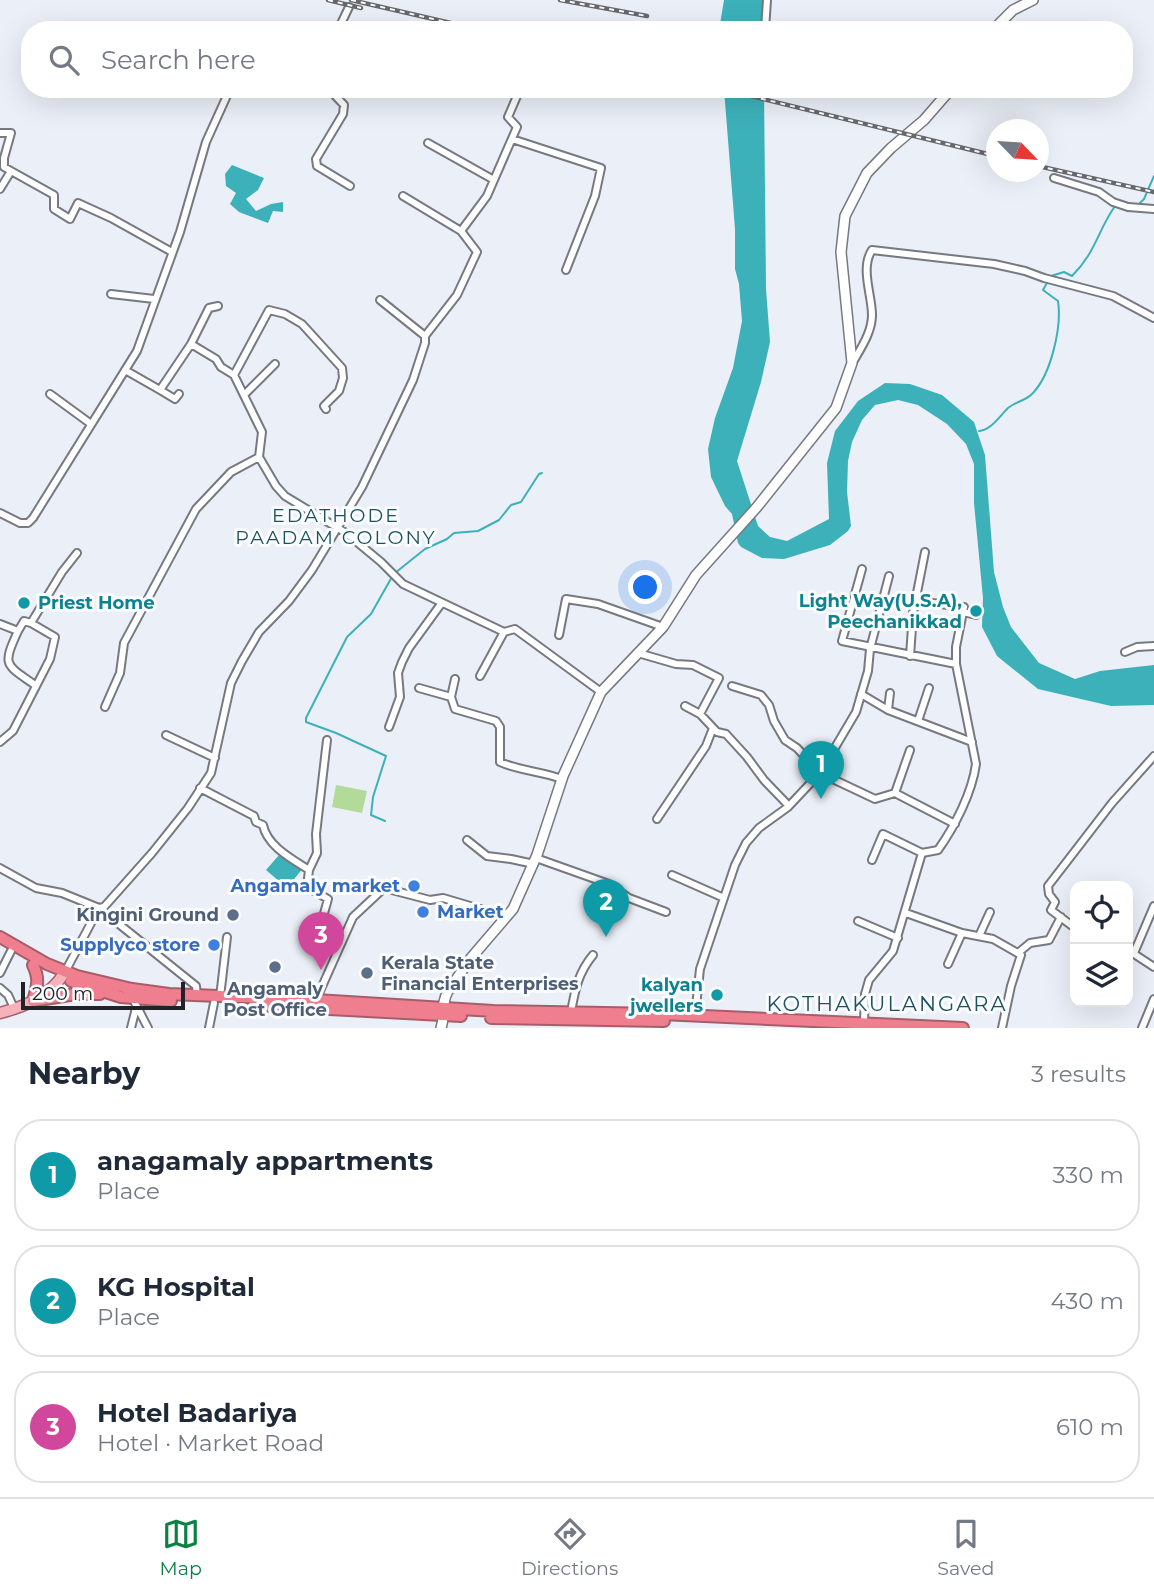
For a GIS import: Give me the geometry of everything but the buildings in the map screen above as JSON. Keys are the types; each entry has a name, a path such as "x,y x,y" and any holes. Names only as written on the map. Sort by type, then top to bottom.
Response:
{"highway":[{"path":"0,937 61,974 132,989 217,1000 443,1011 695,1016 963,1028"},
{"path":"0,944 33,965 135,1004 217,1000 316,1000 515,1019 664,1021 810,1028"},
{"path":"33,965 38,986 33,1001 106,993"}],"main road":[{"path":"1002,21 1013,10 1033,0"},
{"path":"441,1028 442,1001 455,979 507,918 535,861 562,779 601,692 663,627 687,586 757,507 830,419 836,408 852,363 841,252 845,216 867,173 944,98"},
{"path":"0,1013 33,1001 61,974"}],"street":[{"path":"766,21 767,0"},
{"path":"342,21 349,7"},
{"path":"0,513 20,523 28,523 33,518 137,351 173,252 206,142 226,98"},
{"path":"337,98 344,105 343,114 316,159 317,166 350,186"},
{"path":"461,231 487,196 517,127 508,117 516,98"},
{"path":"0,134 12,134 4,158 4,167 54,195 54,209 70,219 78,203 173,252"},
{"path":"512,139 601,168 595,196 566,270"},
{"path":"428,143 494,180"},
{"path":"0,189 11,171"},
{"path":"1054,178 1099,192 1113,202 1128,207 1154,209"},
{"path":"61,974 99,908 104,907 152,853 211,773 231,683 242,661 259,632 282,609 312,570 362,487 406,395 419,362 425,335 457,295 477,252 461,231 403,196"},
{"path":"852,363 866,339 872,318 868,256 872,250 994,264 1025,271 1113,296 1154,318"},
{"path":"111,294 154,299"},
{"path":"380,300 425,335"},
{"path":"160,390 191,344 209,309 218,306"},
{"path":"234,375 269,310 285,314 302,324 342,368 343,378 339,391 324,406 327,409"},
{"path":"191,344 216,359 221,367 234,375 262,432 259,457 285,496 336,528 381,562 402,584 504,632 516,629 601,692"},
{"path":"245,394 275,364"},
{"path":"125,370 175,399 179,394"},
{"path":"50,394 91,424"},
{"path":"104,707 116,684 124,643 196,509 231,472 259,457"},
{"path":"910,656 916,597 925,552"},
{"path":"31,623 56,580 77,553"},
{"path":"862,569 842,640 870,649 956,664"},
{"path":"695,1016 699,974 735,865 746,843 759,828 789,806 820,773 841,742 856,712 889,576"},
{"path":"872,860 883,834 922,853 939,850 955,824 974,780 976,764 956,664 956,647 964,607 932,603 916,597"},
{"path":"559,635 566,599 598,604 663,627"},
{"path":"389,727 400,697 398,673 402,662 441,604"},
{"path":"962,612 976,615"},
{"path":"0,742 13,731 50,659 55,638 24,621 8,654 8,662 10,668 36,685"},
{"path":"0,624 18,631"},
{"path":"480,676 504,632"},
{"path":"1125,652 1137,647 1154,646"},
{"path":"638,653 668,662 693,665 719,678 700,714"},
{"path":"455,679 451,697 455,709 496,721 500,727 500,762 562,779"},
{"path":"732,686 761,695 769,705 774,721 785,740 797,748 820,773 875,799 895,793 955,824"},
{"path":"419,688 451,697"},
{"path":"918,721 929,688"},
{"path":"888,710 890,692"},
{"path":"861,694 888,710 972,742"},
{"path":"685,706 700,714 717,732 726,734 789,806"},
{"path":"657,819 706,746 713,728"},
{"path":"166,735 215,758"},
{"path":"327,740 316,834 317,853 309,870 307,887 328,899 321,924 341,942"},
{"path":"895,793 910,750"},
{"path":"1070,924 1051,909 1055,902 1049,894 1051,880 1154,756"},
{"path":"200,788 254,816 256,822 263,825 265,836 280,852 309,870"},
{"path":"467,840 487,856 535,861 609,884 629,898 666,912"},
{"path":"864,1022 865,994 869,980 893,951 922,853"},
{"path":"0,868 36,888 77,898 99,908 196,986 197,996"},
{"path":"672,874 724,898"},
{"path":"316,1000 353,917 383,888 430,900 443,898 507,918"},
{"path":"1133,948 1154,906"},
{"path":"906,912 962,933 993,939 1021,955 1002,1028"},
{"path":"979,936 990,912"},
{"path":"1018,953 1030,943 1049,940 1061,917"},
{"path":"858,921 898,938"},
{"path":"948,964 962,933"},
{"path":"209,1028 217,1000 226,937"},
{"path":"0,973 11,951"},
{"path":"1133,953 1154,967"},
{"path":"571,1012 582,968 593,955"},
{"path":"0,988 8,995 14,1008"},
{"path":"1142,1028 1154,999"},
{"path":"131,1028 135,1004"},
{"path":"135,1004 148,1028"}],"green space":[{"path":"336,785 367,791 362,813 332,807"}],"water":[{"path":"724,0 763,0 763,21 720,21"},
{"path":"725,98 764,98 766,289 770,342 737,461 758,526 770,537 787,541 829,519 827,463 835,431 858,401 885,383 910,384 942,395 974,422 985,455 994,572 1011,627 1039,663 1075,679 1100,671 1154,665 1154,705 1111,706 1038,689 997,656 982,627 983,598 974,503 974,464 966,444 947,424 918,405 898,400 875,405 862,420 852,442 848,461 847,492 851,526 848,531 830,545 784,559 762,558 741,547 732,514 725,506 711,477 708,449 715,418 733,368 742,321 735,269 735,229"},
{"path":"232,165 264,178 258,190 246,199 256,211 283,202 283,212 273,211 268,223 239,212 230,204 236,193 226,186 225,174"},
{"path":"279,855 303,868 287,888 266,870"}],"waterway":[{"path":"1123,202 1138,205 1144,199 1154,176"},
{"path":"1051,276 1064,272 1072,276 1086,259 1115,206"},
{"path":"979,431 991,426 1011,406 1029,396 1045,375 1057,337 1059,312 1058,301 1043,290 1048,281"},
{"path":"395,573 425,549 454,533 478,531 499,520 511,505 521,502 542,473"},
{"path":"385,821 371,815 373,797 386,756 306,722 306,718 347,637 371,614 393,575"}],"railway":[{"path":"328,0 361,8"},
{"path":"351,0 442,21"},
{"path":"560,0 647,16"},
{"path":"759,98 986,154"},
{"path":"1049,168 1154,192"}],"place":[{"name":"Priest Home","path":"24,603"},
{"name":"Light Way(U.S.A), Peechanikkad","path":"976,611"},
{"name":"anagamaly appartments","path":"821,799"},
{"name":"Angamaly market","path":"414,886"},
{"name":"Market","path":"423,912"},
{"name":"Kingini Ground","path":"233,915"},
{"name":"KG Hospital","path":"606,937"},
{"name":"Supplyco store","path":"214,945"},
{"name":"Angamaly Post Office","path":"275,967"},
{"name":"Hotel Badariya","path":"321,970"},
{"name":"Kerala State Financial Enterprises","path":"367,973"},
{"name":"kalyan jwellers","path":"717,995"}],"district":[{"name":"EDATHODE PAADAM COLONY","path":"336,526"},
{"name":"KOTHAKULANGARA","path":"887,1003"}]}
